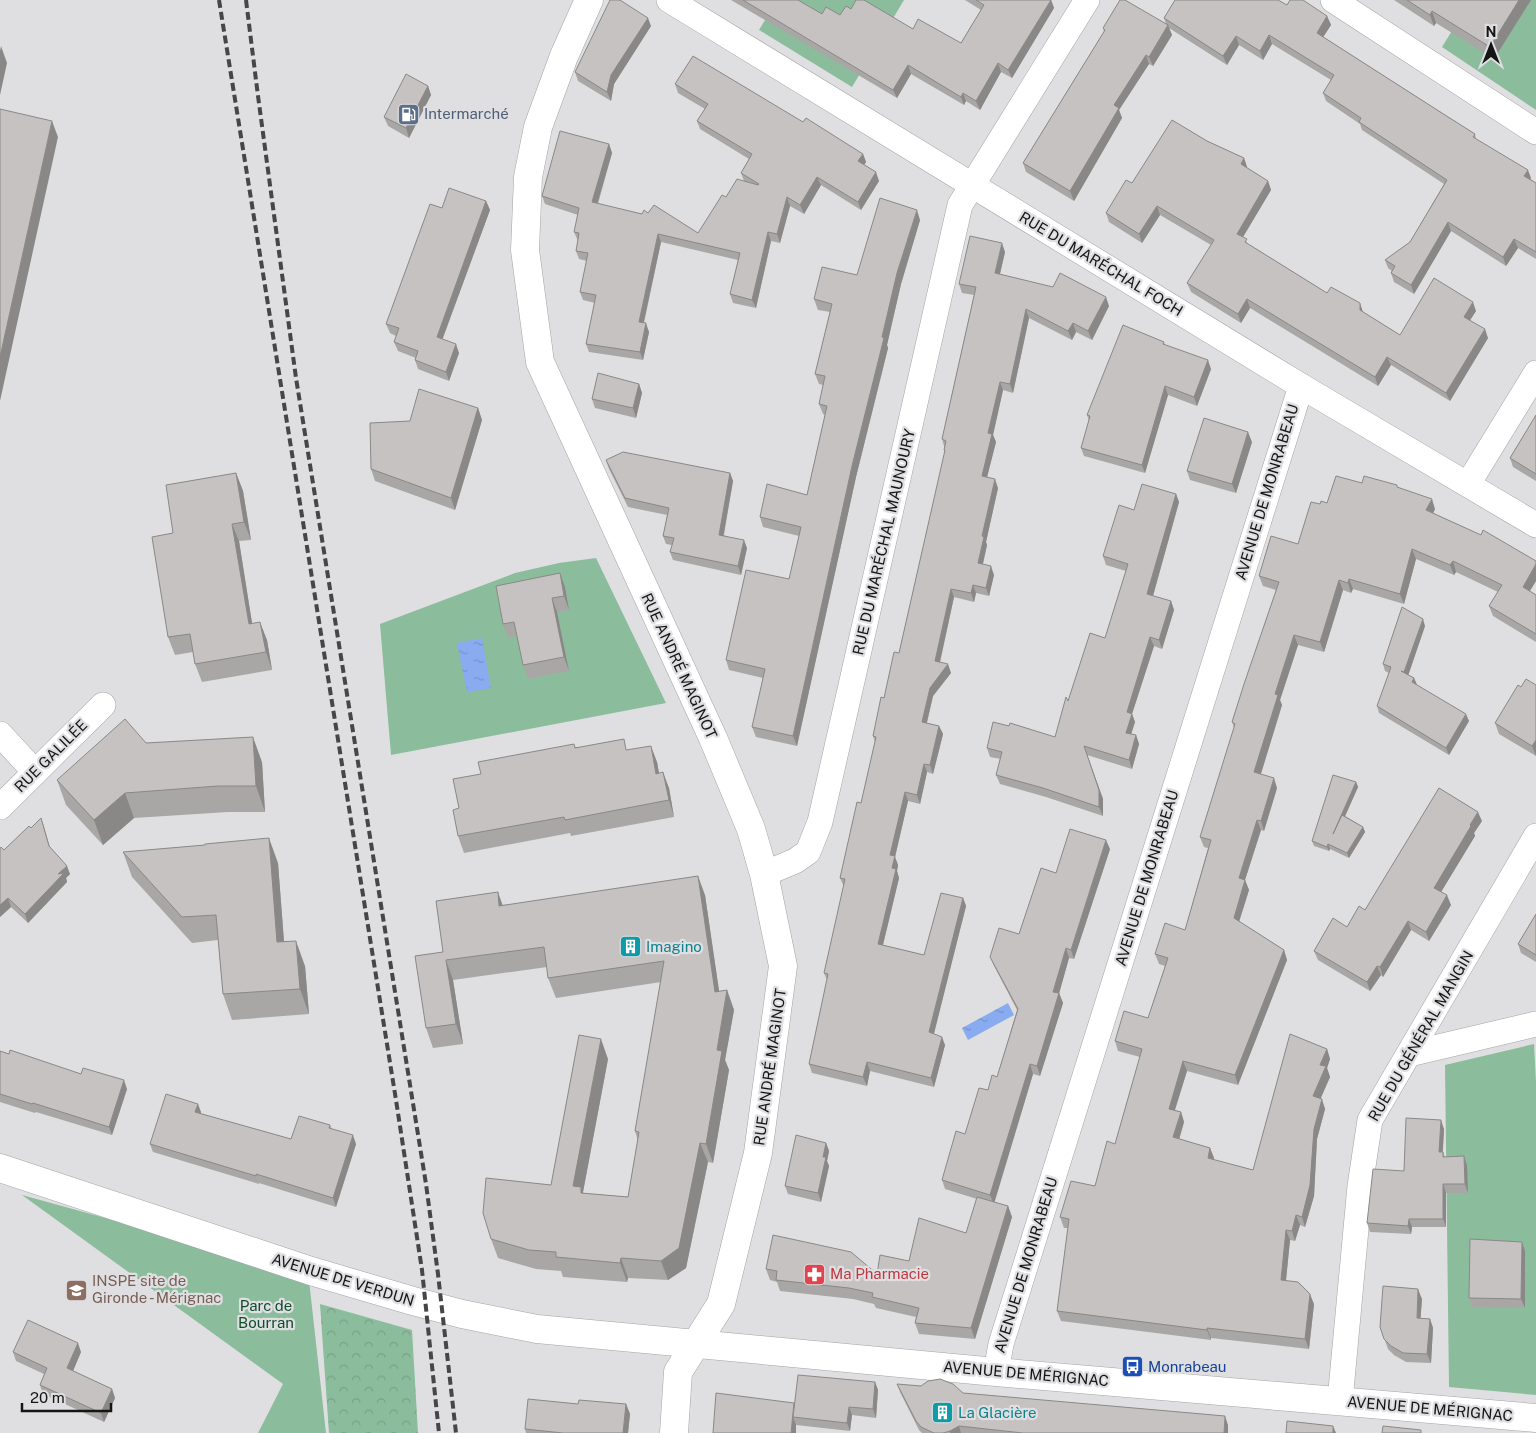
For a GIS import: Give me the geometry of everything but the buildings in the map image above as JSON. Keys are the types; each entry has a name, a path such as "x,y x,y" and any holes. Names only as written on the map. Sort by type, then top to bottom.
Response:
{"main road":[{"name":"RUE ANDRÉ MAGINOT","path":"589,0 564,56 538,127 528,177 525,250 540,362 712,738 750,829 764,874 783,966 758,1153 720,1304 678,1372 674,1433"},
{"name":"AVENUE DE VERDUN","path":"0,1168 311,1271 462,1314 538,1329 696,1343"},
{"name":"AVENUE DE MÉRIGNAC","path":"696,1343 996,1372 1536,1418"}],"street":[{"name":"RUE DU MARÉCHAL FOCH","path":"669,0 1301,386 1536,525"},
{"name":"RUE DU MARÉCHAL MAUNOURY","path":"764,874 795,861 808,852 820,822 960,205 1086,0"},
{"path":"1333,0 1536,132"},
{"path":"1468,484 1536,372"},
{"name":"AVENUE DE MONRABEAU","path":"996,1372 998,1355 1004,1334 1301,386"},
{"name":"RUE GALILÉE","path":"0,807 103,705"},
{"path":"0,734 35,772"},
{"name":"RUE DU GÉNÉRAL MANGIN","path":"1340,1401 1360,1186 1370,1120 1536,836"},
{"path":"1409,1054 1536,1024"}],"green space":[{"path":"777,0 904,0 852,87 759,30"},
{"path":"1471,0 1536,0 1536,110 1442,47"},
{"path":"596,558 666,703 391,755 380,624 515,573 559,563"},
{"path":"1534,1044 1536,1082 1536,1395 1449,1387 1445,1065"},
{"name":"Parc de Bourran","path":"22,1195 167,1235 309,1280 326,1433 258,1433 283,1384"},
{"path":"320,1304 412,1330 418,1433 329,1433"}],"water":[{"path":"482,638 491,688 467,692 457,643"},
{"path":"1008,1003 1014,1015 968,1040 962,1028"}],"railway":[{"path":"219,0 396,1100 422,1270 439,1433"},
{"path":"246,0 296,378 426,1184 456,1433"}],"place":[{"name":"Intermarché","path":"408,114"},
{"name":"Imagino","path":"630,947"},
{"name":"Ma Pharmacie","path":"814,1274"},
{"name":"INSPE site de Gironde - Mérignac","path":"76,1290"},
{"name":"Monrabeau","path":"1132,1367"},
{"name":"La Glacière","path":"942,1413"}]}
